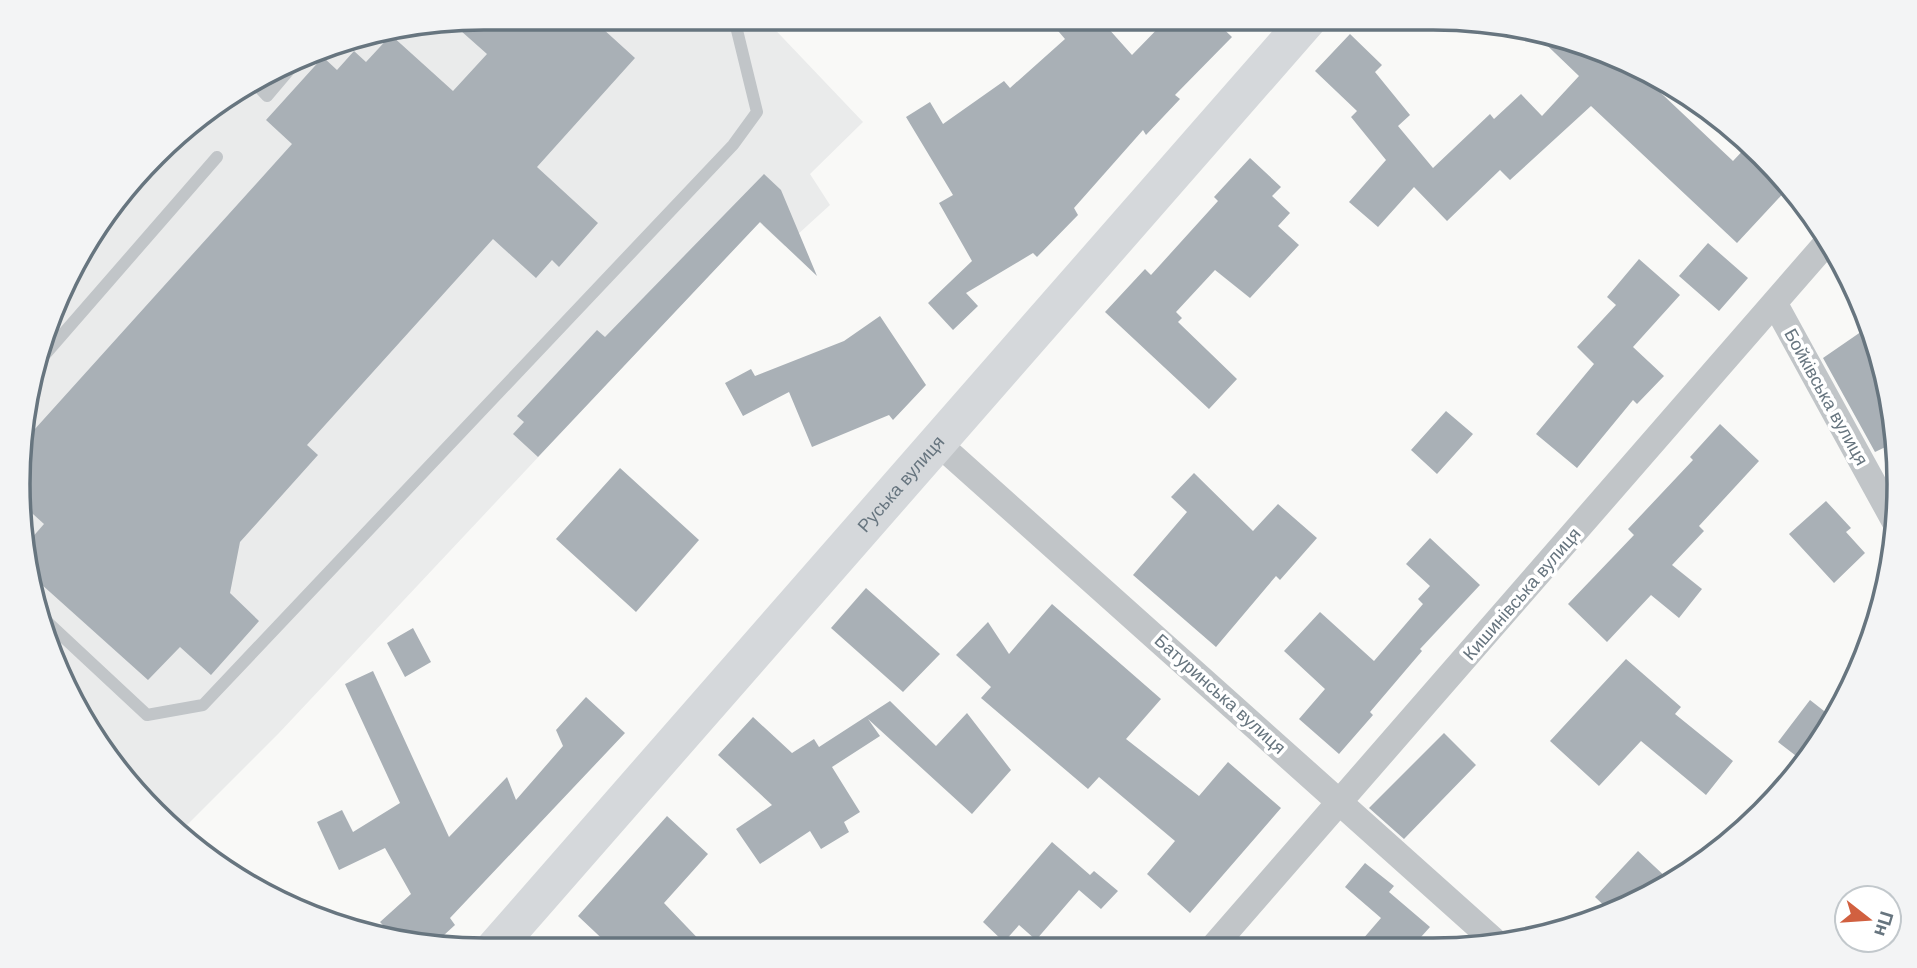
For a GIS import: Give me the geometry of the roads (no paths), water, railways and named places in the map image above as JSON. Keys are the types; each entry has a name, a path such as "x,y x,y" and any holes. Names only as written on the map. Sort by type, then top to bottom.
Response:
{"main road":[{"name":"Руська вулиця","path":"504,938 939,444 1299,30"}],"street":[{"name":"Кишинівська вулиця","path":"1221,938 1821,249"},
{"name":"Бойківська вулиця","path":"1775,304 1886,506"},
{"name":"Батуринська вулиця","path":"939,444 1487,934"}],"lane":[{"path":"53,628 147,715 204,705 733,145 757,112 737,30"},
{"path":"261,89 267,96 283,77"},
{"path":"51,348 217,157"}]}
